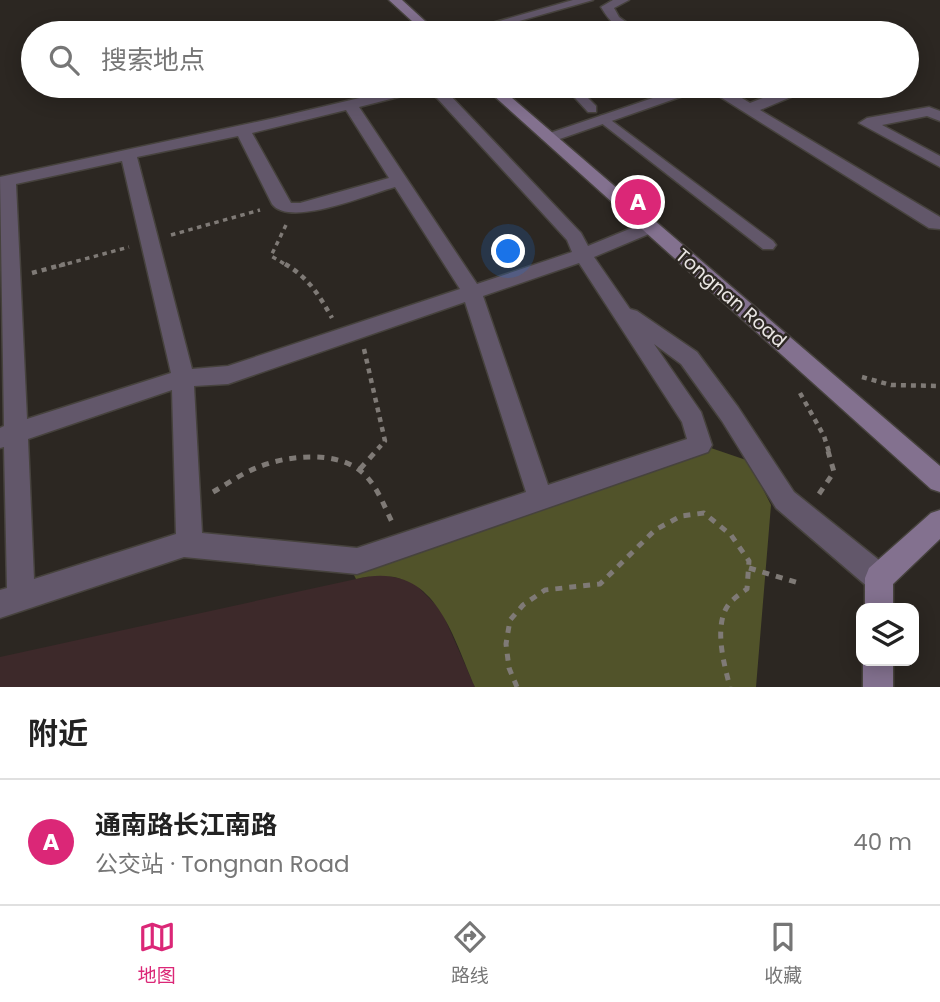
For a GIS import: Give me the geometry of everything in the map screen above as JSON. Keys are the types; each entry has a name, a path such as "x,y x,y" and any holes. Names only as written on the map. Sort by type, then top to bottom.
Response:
{"street":[{"path":"395,0 419,21"},
{"path":"508,21 587,0"},
{"path":"617,21 607,7 623,0"},
{"path":"378,98 129,156 4,181 11,600 189,544 357,561 700,445 693,419 583,255 575,237 445,98"},
{"name":"Tongnan Road","path":"504,98 940,481"},
{"path":"598,114 633,98"},
{"path":"543,133 657,98"},
{"path":"732,98 935,224 940,223"},
{"path":"749,108 774,98"},
{"path":"350,105 472,292 540,498"},
{"path":"940,117 929,111 867,123 940,162"},
{"path":"243,130 281,204 287,208 299,209 399,180"},
{"path":"129,156 183,378 189,544"},
{"path":"8,435 183,378 228,375 583,255 650,227"},
{"path":"620,309 689,358 730,414 785,500 879,578"},
{"path":"879,603 879,578 940,522"},
{"path":"878,666 878,687"}],"lane":[{"path":"582,98 598,114 768,245"}],"path":[{"path":"796,387 824,436 834,472 810,506 810,523"},
{"path":"187,506 260,467 315,458 340,461 360,469 372,482 403,544"},
{"path":"517,687 509,668 506,644 510,620 523,605 545,590 600,584 655,530 681,516 704,513 731,534 749,561 747,589 728,605 722,632 724,668 730,687"},
{"path":"749,568 799,583"}],"shaded area":[{"path":"379,574 412,581 441,610 475,687 0,687 0,657"}],"green space":[{"path":"711,448 749,461 771,505 756,687 475,687 447,623 435,604 421,590 404,580 382,576 356,579 353,573"}],"place":[{"name":"通南路长江南路","path":"638,202"}]}
